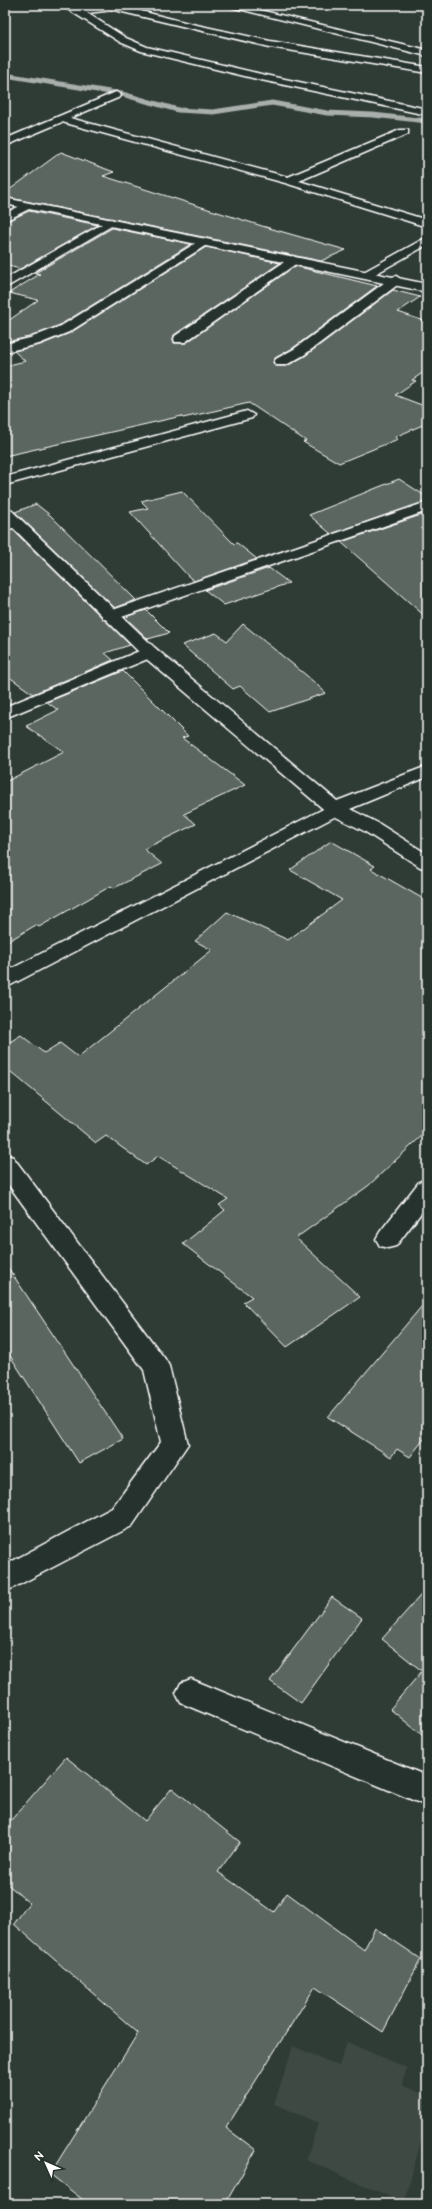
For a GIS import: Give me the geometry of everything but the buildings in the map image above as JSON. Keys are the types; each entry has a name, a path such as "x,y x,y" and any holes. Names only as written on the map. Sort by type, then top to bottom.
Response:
{"street":[{"path":"65,5 80,12 126,42 144,49 261,77 427,112"},
{"path":"227,5 427,53"},
{"path":"80,12 104,7 114,7 175,24 258,41 427,70"},
{"path":"5,144 116,95"},
{"path":"61,119 289,181 427,224"},
{"path":"289,181 404,132"},
{"path":"5,201 396,280 427,288"},
{"path":"5,218 27,206"},
{"path":"5,284 111,222"},
{"path":"366,274 427,240"},
{"path":"5,348 44,338 65,329 204,242"},
{"path":"180,339 293,260"},
{"path":"281,362 299,352 396,280"},
{"path":"5,481 247,415"},
{"path":"110,616 427,506"},
{"path":"8,520 149,652 335,808 371,827 427,863"},
{"path":"5,713 149,652"},
{"path":"5,981 335,808 427,771"},
{"path":"5,1163 156,1366 175,1444 122,1517 5,1579"},
{"path":"388,1239 427,1188"},
{"path":"191,1692 427,1791"}],"shaded area":[{"path":"347,2042 407,2068 402,2085 427,2096 427,2120 404,2203 306,2160 318,2123 274,2104 293,2046 339,2066"}],"waterway":[{"path":"5,75 122,94 178,110 213,112 272,103 327,113 373,115 427,121"}]}
